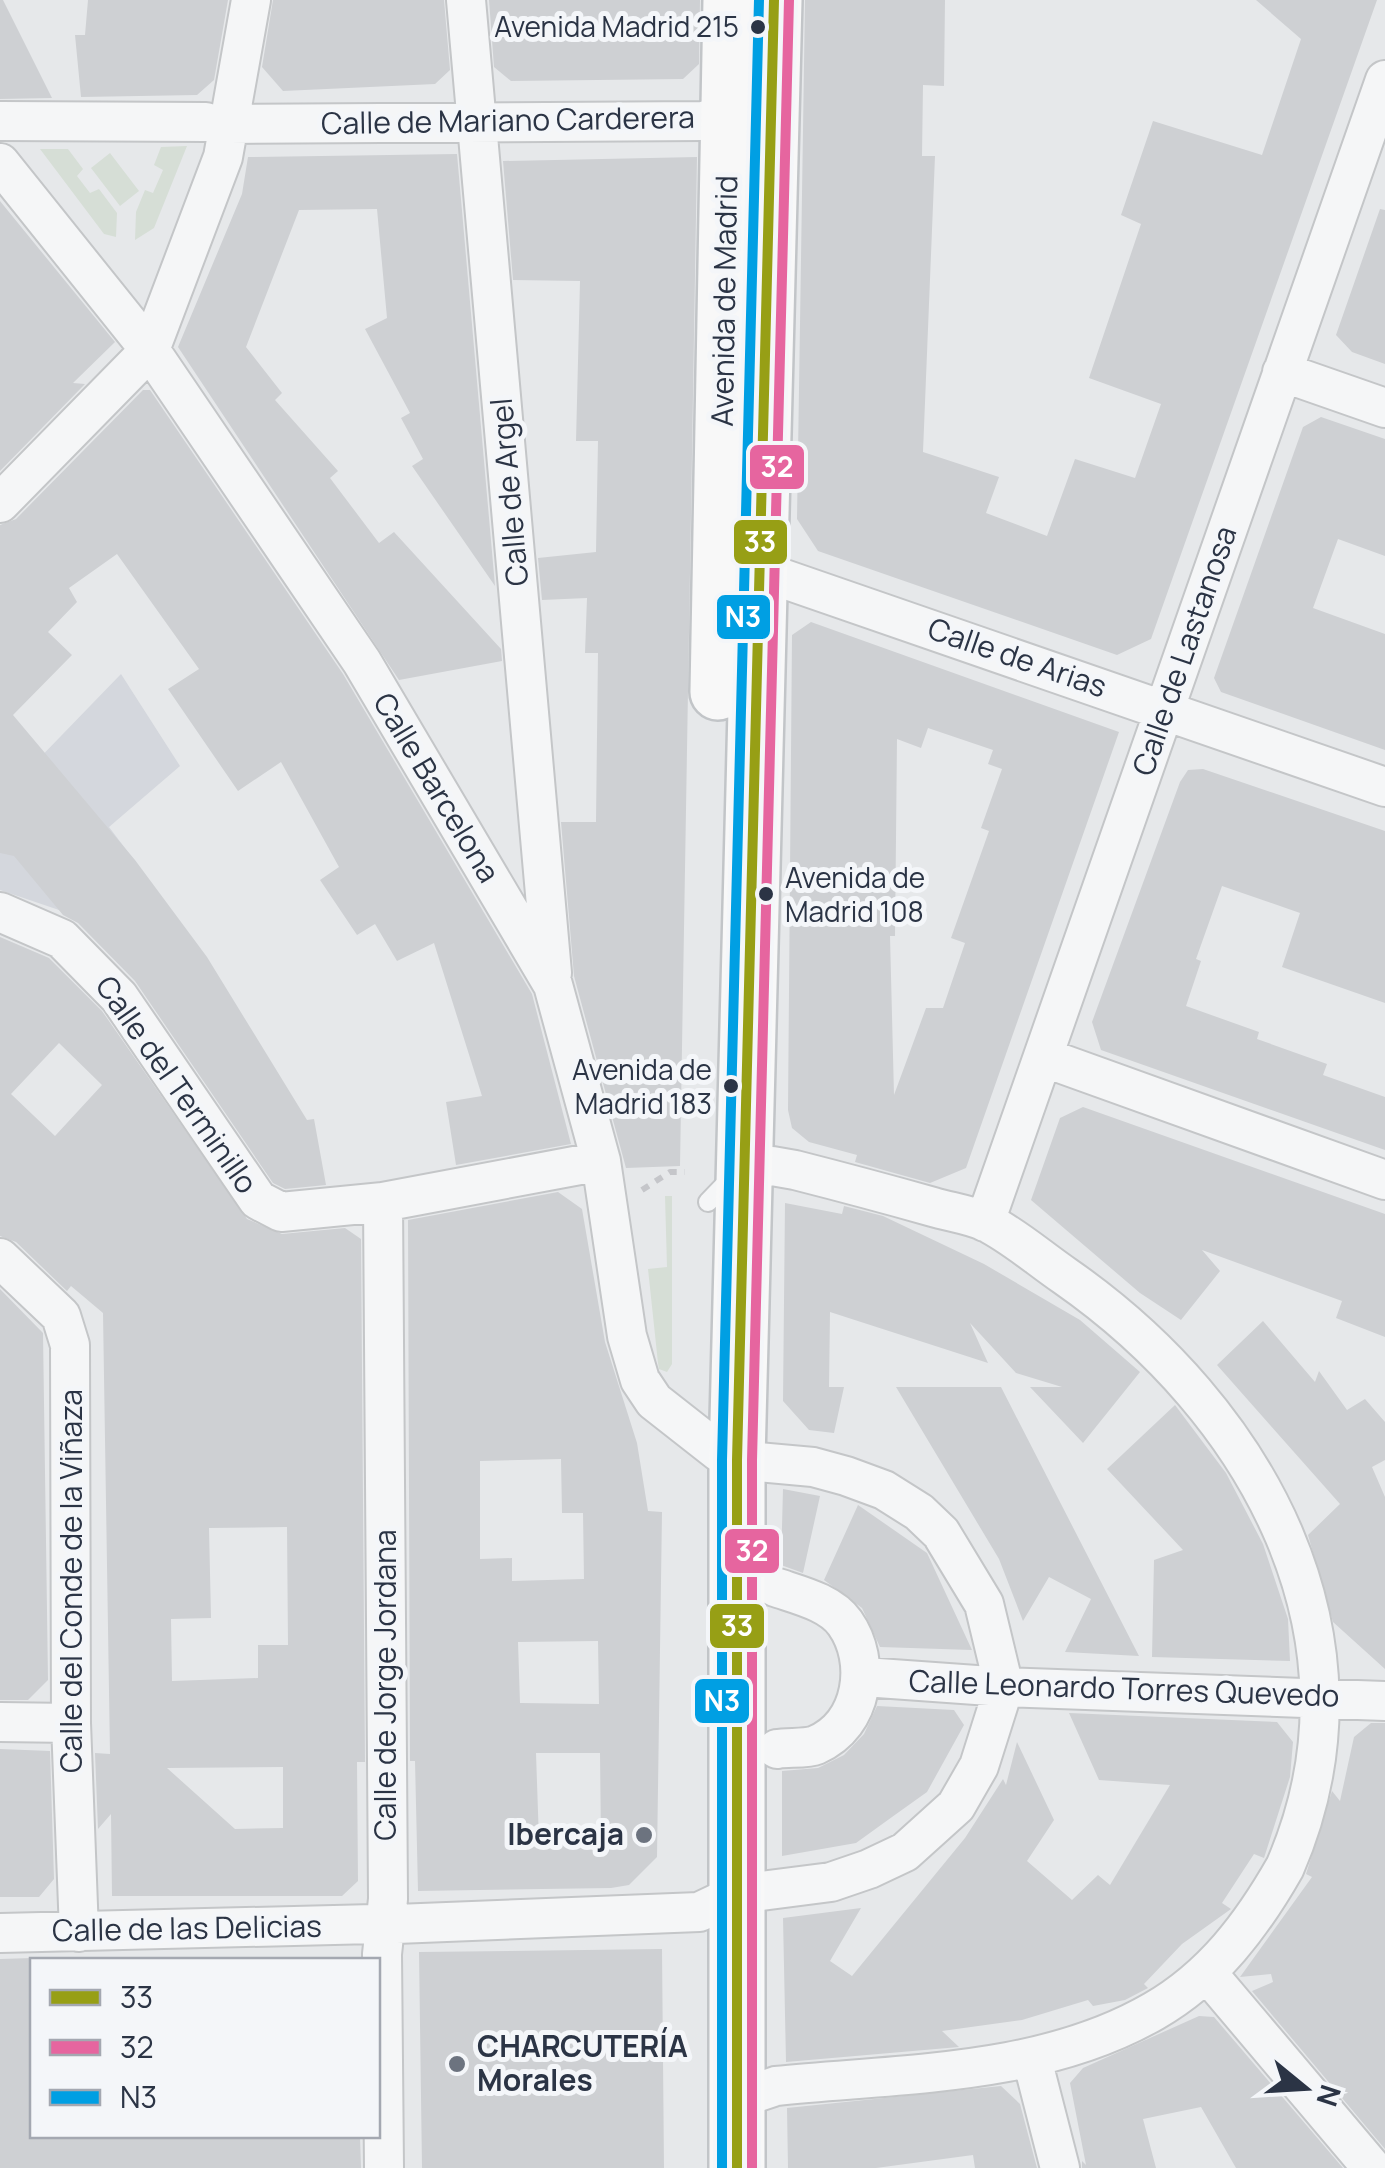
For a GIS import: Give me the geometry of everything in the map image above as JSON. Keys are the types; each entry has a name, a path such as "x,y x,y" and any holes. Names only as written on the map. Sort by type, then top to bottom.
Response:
{"main road":[{"name":"Avenida de Madrid","path":"700,2168 718,1903 719,1450 713,1182 731,0"},
{"name":"Avenida de Madrid","path":"713,1182 761,570 774,0"},
{"name":"Avenida de Madrid","path":"718,1903 737,2099 737,2168"}],"street":[{"path":"0,502 150,350 223,157 218,123 251,0"},
{"name":"Calle de Argel","path":"466,0 553,985"},
{"name":"Calle de Lastanosa","path":"986,1222 1385,80"},
{"name":"Calle de Mariano Carderera","path":"0,121 478,124 703,120 757,101 771,82"},
{"name":"Calle Barcelona","path":"0,163 150,350 362,662 553,985 601,1161 627,1336 640,1380 654,1400 719,1450"},
{"path":"1282,372 1385,408"},
{"name":"Calle de Arias","path":"761,570 1385,787"},
{"name":"Calle del Terminillo","path":"0,912 62,939 120,997 258,1200 268,1209 281,1212 383,1202 601,1161"},
{"path":"1043,1057 1385,1180"},
{"path":"713,1182 772,1166 986,1222 1095,1297 1182,1372 1240,1440 1291,1526 1324,1612 1336,1698 1329,1762 1306,1831 1246,1930 1208,1974 1155,2011 1096,2039 1032,2059 776,2086 737,2099"},
{"name":"Calle de Jorge Jordana","path":"383,1202 388,1900 382,1970 384,2168"},
{"name":"Calle del Conde de la Viñaza","path":"0,1258 60,1316 70,1345 71,1723 80,1932"},
{"path":"719,1450 830,1472 884,1490 920,1512 941,1533 984,1604 1004,1687"},
{"path":"775,1587 817,1601 844,1620 859,1652 864,1677 857,1699 840,1725 816,1745 777,1748"},
{"name":"Calle Leonardo Torres Quevedo","path":"864,1677 1004,1687 1385,1700"},
{"name":"Calle de las Delicias","path":"0,1933 385,1924 718,1903 831,1882 869,1870 931,1832 956,1806 979,1766 1004,1687"},
{"path":"0,1722 71,1723"},
{"path":"1208,1974 1372,2168"},
{"path":"1032,2059 1060,2168"}],"path":[{"path":"632,1196 670,1172 713,1182"}],"shaded area":[{"path":"187,146 154,228 135,240 136,212 145,190 153,193 163,170 154,165 161,147"},
{"path":"40,149 68,149 83,169 77,176 90,193 99,189 117,213 116,237 104,234"},
{"path":"110,153 139,191 120,206 91,168"},
{"path":"121,674 180,766 109,827 134,860 59,910 0,890 0,799"},
{"path":"665,1196 672,1196 672,1364 667,1372 659,1369 648,1269 667,1267"}],"building":[{"path":"3,0 52,98 0,99"},
{"path":"88,0 228,0 214,80 197,95 81,97 75,35 85,35"},
{"path":"273,0 444,0 450,70 435,84 283,91 262,67"},
{"path":"489,0 700,0 699,64 683,79 511,81 494,67"},
{"path":"805,0 945,0 944,86 923,85 922,156 935,156 923,452 999,477 986,513 1047,536 1075,459 1135,478 1161,404 1089,378 1141,224 1121,215 1153,121 1262,155 1301,39 1256,0 1377,0 1151,639 1117,655 818,551 797,519"},
{"path":"457,154 495,586 412,466 423,459 401,418 410,413 365,329 387,318 377,209 299,210 246,347 282,393 275,400 338,471 330,478 379,543 394,532 501,649 502,661 399,680 178,347 242,194 248,157"},
{"path":"697,157 680,1166 626,1168 574,976 561,822 596,822 598,653 585,653 587,598 542,600 538,558 596,552 598,441 576,441 580,281 513,280 503,161"},
{"path":"0,201 115,342 73,383 85,384 0,471"},
{"path":"1380,209 1385,210 1385,364 1352,352 1336,335"},
{"path":"143,390 150,390 343,674 532,994 571,1144 456,1165 446,1102 482,1096 434,943 397,961 375,924 357,935 320,880 339,867 281,762 238,791 168,689 199,669 117,554 69,588 77,602 48,632 72,655 13,715 135,860 207,957 307,1120 314,1119 326,1185 285,1189 273,1183 135,981 78,923 63,915 14,856 0,853 0,525 16,519"},
{"path":"1321,417 1385,439 1385,556 1338,539 1313,608 1385,634 1385,750 1221,692 1214,678 1303,427"},
{"path":"811,622 1119,732 966,1168 930,1183 855,1162 857,1155 809,1142 792,1128 788,1110 792,635","holes":["928,728 993,750 988,764 1002,769 981,828 989,831 951,938 965,943 943,1008 926,1008 894,1095 890,936 895,936 897,739 921,748"]},
{"path":"1203,769 1385,831 1385,1003 1282,967 1300,913 1222,886 1196,959 1201,961 1186,1006 1259,1032 1257,1039 1327,1064 1323,1075 1385,1097 1385,1150 1101,1050 1092,1022 1180,782 1188,770"},
{"path":"0,937 49,958 102,1011 247,1219 282,1234 345,1228 361,1239 365,1762 357,1762 358,1881 342,1896 112,1896 111,1814 98,1829 95,1753 110,1754 103,1313 71,1286 67,1291 16,1242 0,1236","holes":["59,1043 102,1085 55,1136 11,1094","287,1527 288,1645 258,1645 258,1678 172,1681 171,1619 211,1618 209,1528","283,1767 283,1828 235,1829 167,1768"]},
{"path":"1083,1107 1385,1214 1385,1337 1336,1318 1342,1301 1202,1250 1220,1271 1181,1320 1140,1293 1031,1200 1060,1118"},
{"path":"558,1192 582,1209 605,1342 637,1443 648,1511 662,1512 657,1857 629,1885 418,1891 415,1761 410,1761 408,1220","holes":["561,1459 562,1513 583,1513 584,1579 512,1581 512,1558 480,1559 480,1461","598,1641 599,1704 520,1703 518,1642","536,1753 600,1753 601,1841 539,1841"]},
{"path":"785,1203 842,1214 844,1206 883,1216 984,1264 1080,1320 1140,1372 1083,1443 1030,1387 1062,1387 1016,1373 970,1323 988,1363 830,1312 829,1387 844,1387 834,1433 809,1430 783,1401"},
{"path":"0,1289 43,1333 48,1680 28,1700 0,1700"},
{"path":"1263,1321 1315,1382 1319,1371 1347,1410 1365,1399 1385,1422 1385,1460 1372,1467 1385,1497 1385,1669 1333,1622 1308,1535 1340,1504 1217,1365"},
{"path":"896,1387 1001,1387 1139,1656 1065,1652 1091,1599 1049,1577 1023,1621 999,1559"},
{"path":"1175,1405 1226,1473 1263,1544 1288,1619 1290,1661 1152,1657 1154,1560 1183,1550 1107,1469"},
{"path":"783,1489 820,1496 803,1573 781,1565"},
{"path":"858,1505 927,1553 972,1650 880,1647 862,1608 824,1580"},
{"path":"877,1706 954,1710 964,1725 927,1792 856,1843 782,1856 782,1771 818,1768 844,1755 864,1734"},
{"path":"1069,1713 1277,1722 1293,1742 1290,1777 1264,1858 1254,1854 1222,1903 1231,1909 1182,1944 1144,1984 1148,1988 1125,2000 1093,2006 1088,2000 1022,2020 942,2031 959,2047 786,2062 783,1918 861,1908 830,1961 852,1976 965,1838 1003,1779 1006,1785 1017,1742 1054,1820 1027,1861 1072,1900 1098,1875 1110,1885 1170,1785 1099,1780"},
{"path":"1371,1723 1385,1723 1385,2149 1252,1991 1273,1982 1271,1974 1240,1977 1312,1877 1306,1874 1332,1791 1340,1801 1354,1737"},
{"path":"0,1749 50,1751 54,1879 39,1897 0,1897"},
{"path":"662,1949 664,2168 422,2168 419,1952"},
{"path":"30,1958 30,2138 360,2138 361,2168 0,2168 0,1959"},
{"path":"1199,2016 1214,2017 1343,2168 1236,2168 1201,2107 1143,2119 1156,2168 1082,2168 1082,2161 1086,2165 1070,2083 1083,2068"},
{"path":"1001,2086 1020,2104 1037,2168 975,2168 973,2155 876,2168 788,2168 787,2108"}],"transit line":[{"name":"N3","path":"722,2168 722,1460 759,0"},
{"name":"33","path":"737,2168 737,1460 774,0"},
{"name":"32","path":"752,2168 752,1460 789,0"}],"place":[{"name":"Avenida Madrid 215","path":"758,27"},
{"name":"Avenida de Madrid 108","path":"766,894"},
{"name":"Avenida de Madrid 183","path":"731,1086"},
{"name":"Ibercaja","path":"644,1835"},
{"name":"CHARCUTERÍA Morales","path":"457,2064"}]}
